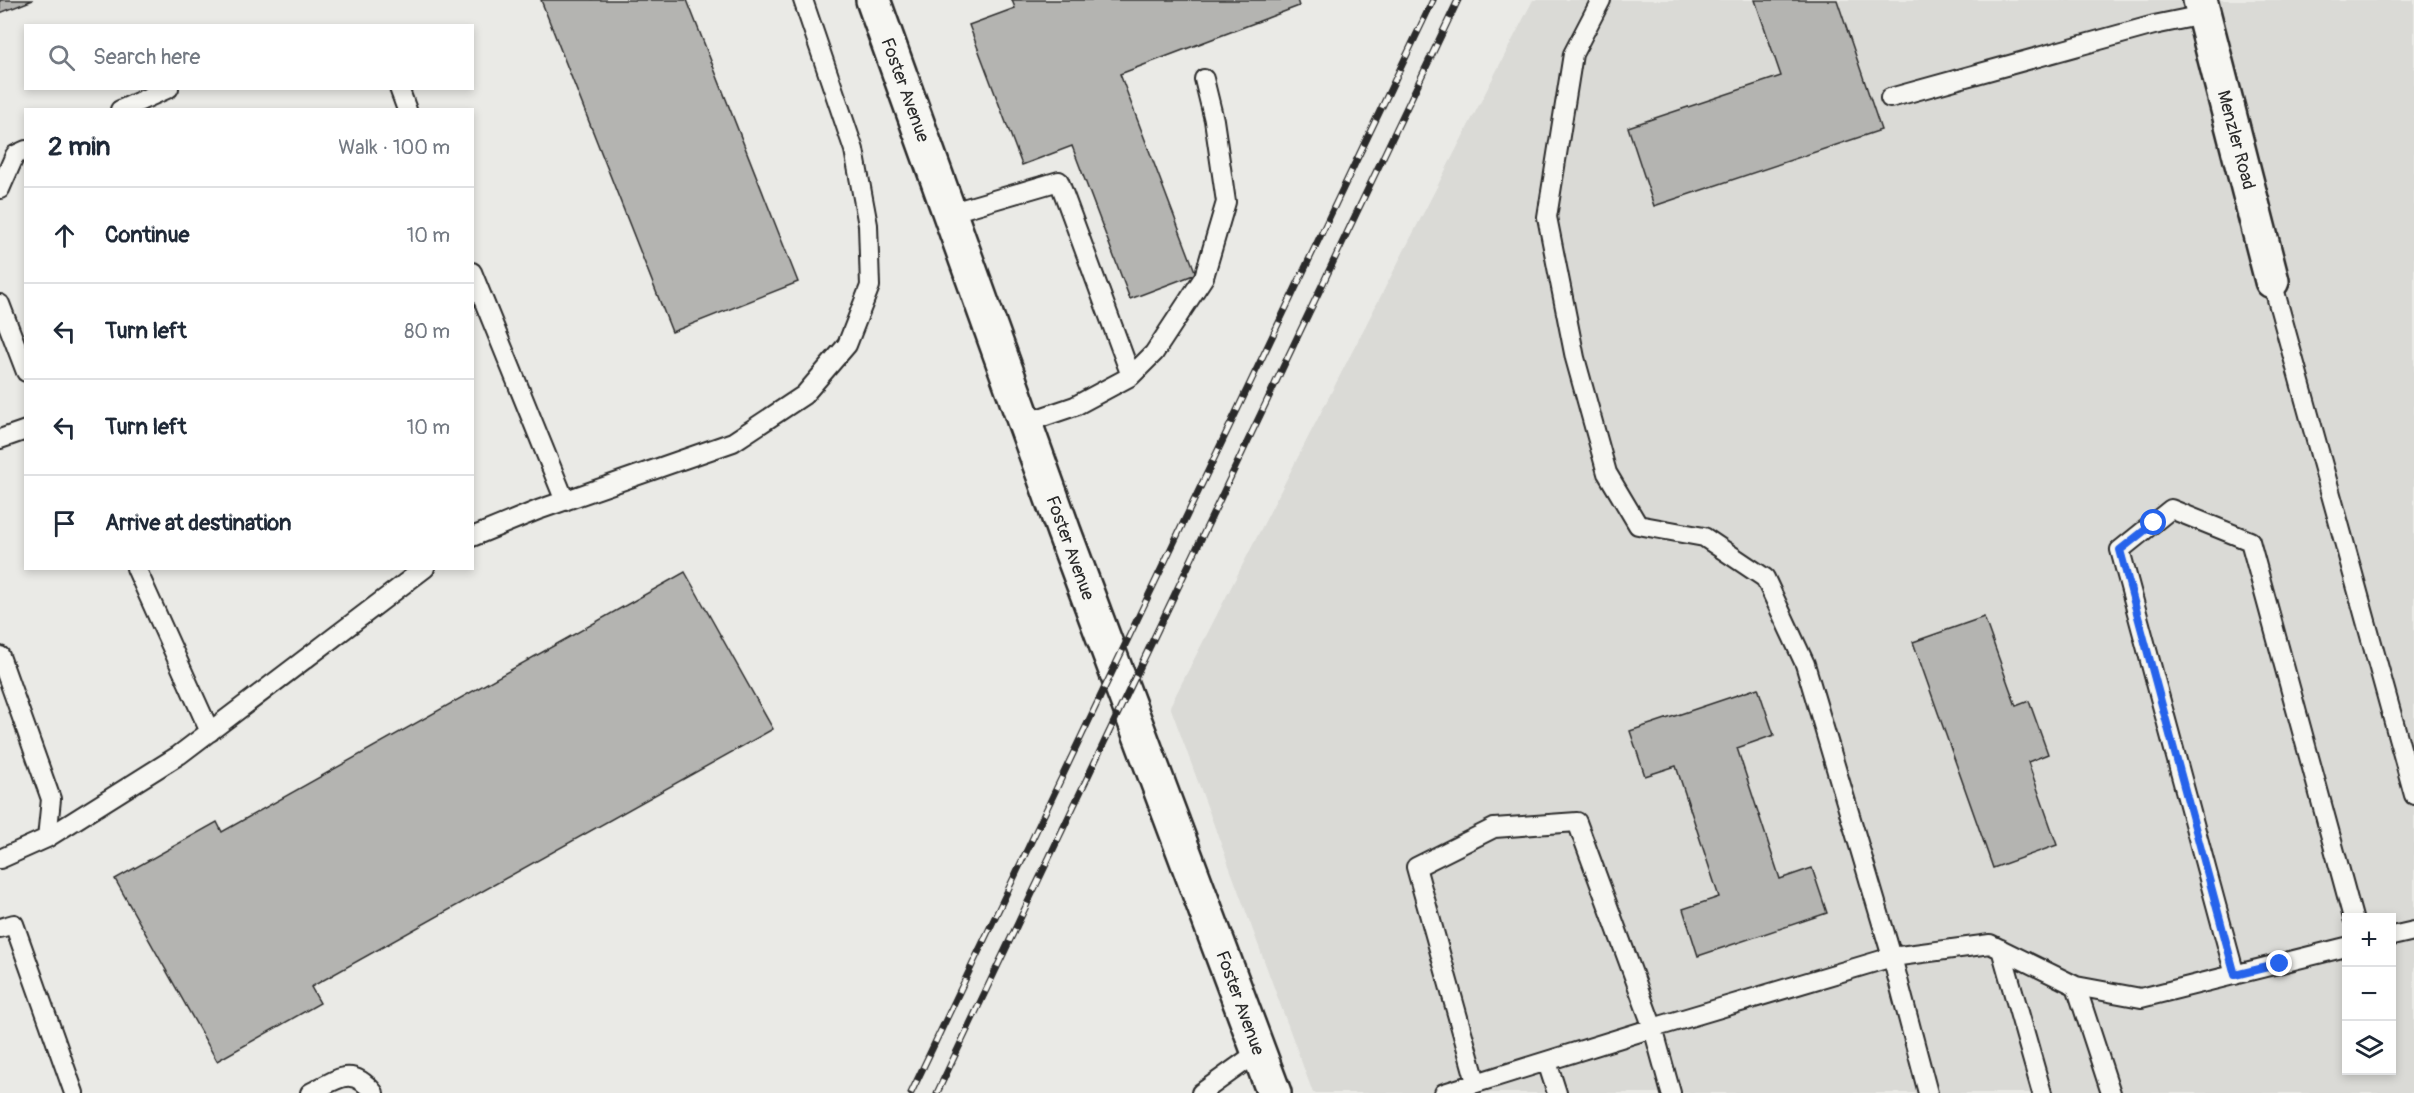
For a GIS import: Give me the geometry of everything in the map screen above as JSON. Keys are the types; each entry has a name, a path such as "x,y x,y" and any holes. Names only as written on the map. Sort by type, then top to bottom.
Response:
{"main road":[{"name":"Foster Avenue","path":"873,0 1025,423 1274,1093"},
{"name":"Menzler Road","path":"2202,7 2272,281"}],"lane":[{"path":"474,536 565,501 733,442 804,395 847,345 870,286 868,225 854,150 803,0"},
{"path":"1601,0 1574,54 1547,216 1575,358 1607,473 1638,525 1704,537 1765,578 1805,664 1892,957 1928,1093"},
{"path":"1890,98 2154,25 2202,7"},
{"path":"1025,423 1075,406 1131,375 1154,353 1204,278 1226,202 1214,120 1204,79"},
{"path":"124,108 165,90"},
{"path":"400,90 406,108"},
{"path":"0,189 15,154 24,151"},
{"path":"949,213 1059,181 1131,375"},
{"path":"474,277 565,501"},
{"path":"2272,281 2414,795"},
{"path":"0,304 24,367"},
{"path":"0,439 24,431"},
{"path":"2235,975 2120,550 2171,509 2250,541 2352,913"},
{"path":"137,570 210,732"},
{"path":"0,859 47,838 179,754 422,570"},
{"path":"0,656 51,799 47,838"},
{"path":"1476,1082 1416,867 1494,828 1577,822 1653,1028 1671,1093"},
{"path":"0,928 14,924 75,1093"},
{"path":"2396,935 2414,931"},
{"path":"1444,1093 1892,957 1990,944 2076,986 2141,998 2342,948"},
{"path":"2001,949 2043,1093"},
{"path":"2076,986 2111,1093"},
{"path":"1201,1093 1258,1052"},
{"path":"1547,1062 1557,1093"},
{"path":"310,1093 339,1078 351,1075 361,1079 374,1093"}],"shaded area":[{"path":"1533,0 2414,0 2414,1093 1313,1093 1170,706"}],"building":[{"path":"0,0 33,0 0,13"},
{"path":"541,0 687,0 798,282 672,332"},
{"path":"1012,0 1297,0 1299,6 1120,74 1196,274 1130,299 1072,146 1022,165 969,25 1015,8"},
{"path":"1755,0 1837,0 1881,130 1654,206 1628,127 1781,76"},
{"path":"685,572 773,729 311,987 320,1003 217,1061 115,879 217,822 222,832"},
{"path":"1984,617 2016,706 2029,701 2048,754 2028,762 2057,845 1993,868 1913,642"},
{"path":"1758,688 1774,735 1737,748 1780,879 1812,868 1827,913 1698,956 1683,909 1719,897 1676,766 1645,776 1630,731"}],"railway":[{"path":"911,1093 1433,0"},
{"path":"937,1093 1458,0"}],"route":[{"path":"2154,523 2120,550 2235,975 2280,964"}]}
